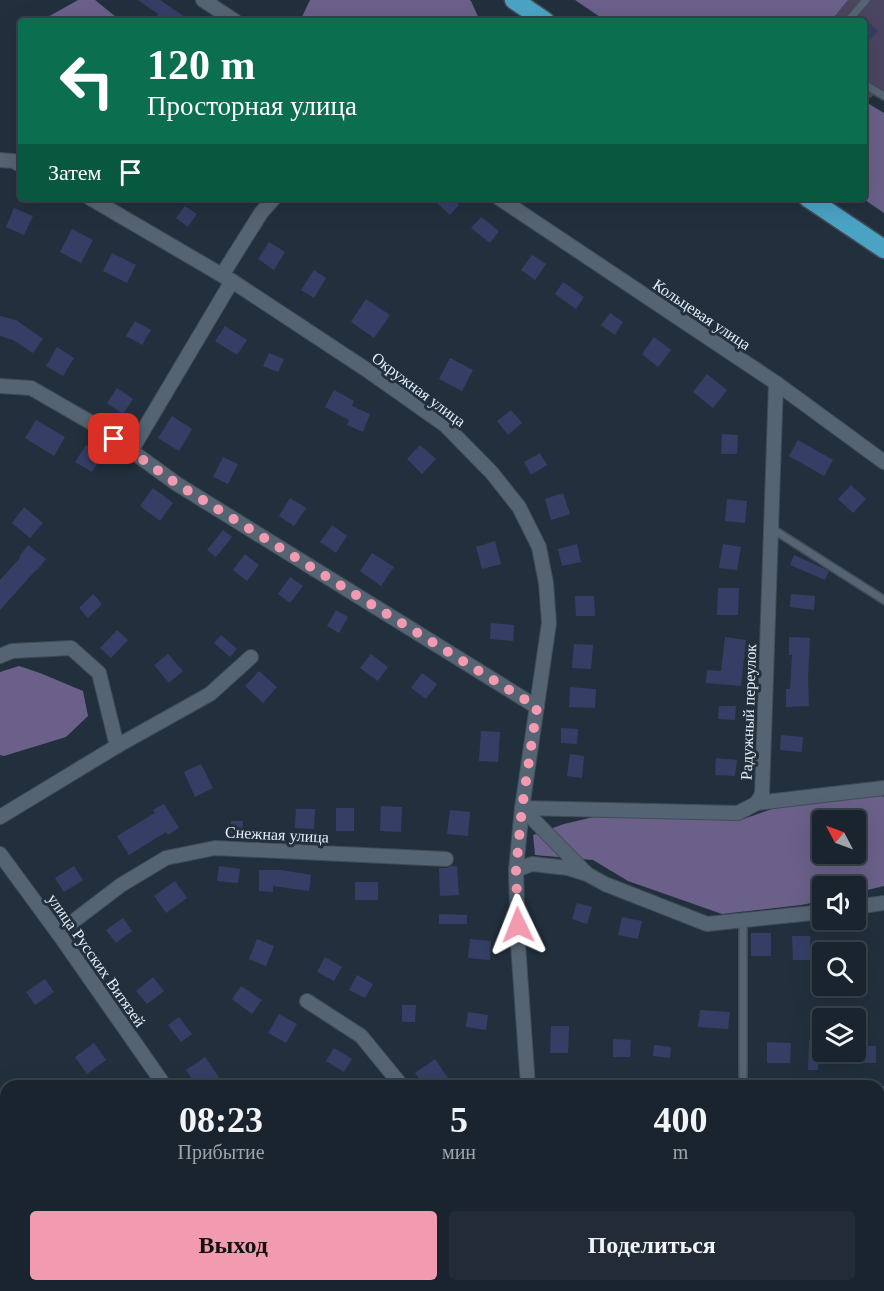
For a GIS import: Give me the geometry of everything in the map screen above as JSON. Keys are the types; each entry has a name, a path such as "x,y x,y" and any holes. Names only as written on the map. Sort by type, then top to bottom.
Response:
{"highway":[{"path":"514,0 541,18"},
{"path":"812,201 884,249"}],"street":[{"path":"203,0 230,18"},
{"path":"0,160 18,164"},
{"name":"Окружная улица","path":"95,201 227,278 367,370 445,425 492,473 519,507 539,548 546,583 549,623 522,808 516,870 518,944 529,1080"},
{"path":"131,451 261,213 271,201"},
{"name":"Кольцевая улица","path":"503,201 776,384 884,462"},
{"name":"Радужный переулок","path":"522,808 738,813 757,803 762,794 776,384"},
{"path":"0,386 31,388 97,426 177,484 537,707"},
{"path":"0,656 12,651 71,648 99,673 117,746"},
{"path":"0,817 117,746 210,694 251,657"},
{"path":"757,803 884,788"},
{"path":"522,808 587,873 605,884 707,924 812,913"},
{"name":"Снежная улица","path":"58,933 121,885 166,858 215,848 446,859"},
{"name":"улица Русских Витязей","path":"0,854 161,1080"},
{"path":"516,870 532,864 568,868 587,873"},
{"path":"866,905 884,903"},
{"path":"307,1001 361,1036 397,1080"}],"lane":[{"path":"851,18 867,0"},
{"path":"867,86 884,96"},
{"path":"771,528 884,600"},
{"path":"743,920 743,1080"}],"shaded area":[{"path":"78,0 95,0 117,18 46,18"},
{"path":"310,0 469,0 479,18 301,18"},
{"path":"575,0 848,0 833,18 602,18"},
{"path":"848,0 884,0 884,90 867,99 867,18 833,18"},
{"path":"867,103 884,113 884,213 866,201"},
{"path":"19,666 83,691 88,716 66,737 4,756 0,755 0,672"},
{"path":"865,787 884,797 884,886 866,890 866,876 812,876 812,903 722,914 628,881 593,860 535,855 533,835 564,824 598,816 662,808 738,821 797,800"}],"building":[{"path":"138,0 160,0 187,18 160,18 158,14"},
{"path":"867,21 878,31 870,40 867,37"},
{"path":"455,201 459,205 450,215 437,203"},
{"path":"185,206 197,214 188,227 176,218"},
{"path":"14,208 33,216 24,235 6,227"},
{"path":"481,217 499,231 490,243 471,228"},
{"path":"72,229 93,240 81,263 60,252"},
{"path":"269,242 285,252 274,270 258,259"},
{"path":"112,253 136,265 127,283 103,271"},
{"path":"532,255 546,264 535,280 521,270"},
{"path":"314,270 326,278 314,298 301,290"},
{"path":"563,282 584,297 576,309 555,294"},
{"path":"366,299 390,315 374,338 351,322"},
{"path":"610,313 623,322 615,335 601,325"},
{"path":"0,316 16,320 43,339 33,353 13,340 0,336"},
{"path":"135,321 151,330 142,345 126,336"},
{"path":"225,326 247,340 237,355 215,341"},
{"path":"654,337 671,350 658,367 642,354"},
{"path":"57,347 74,358 63,376 46,366"},
{"path":"269,353 284,359 278,372 263,366"},
{"path":"450,358 473,370 462,391 439,379"},
{"path":"707,374 727,390 713,408 693,392"},
{"path":"117,388 133,399 123,414 107,403"},
{"path":"334,390 354,401 352,406 370,414 363,432 347,425 349,420 325,407"},
{"path":"511,410 522,423 508,435 497,421"},
{"path":"172,416 192,429 179,451 158,438"},
{"path":"36,420 65,437 54,456 25,438"},
{"path":"722,434 738,435 737,454 721,454"},
{"path":"798,440 833,460 824,476 789,456"},
{"path":"86,445 103,455 92,472 75,462"},
{"path":"420,445 436,459 422,474 407,459"},
{"path":"540,453 547,465 531,475 524,462"},
{"path":"223,457 238,464 228,484 213,477"},
{"path":"851,485 866,499 853,513 838,499"},
{"path":"153,488 173,503 160,521 140,506"},
{"path":"563,493 570,514 551,520 545,499"},
{"path":"290,498 306,508 294,526 279,516"},
{"path":"727,499 747,501 745,523 725,521"},
{"path":"24,507 43,523 30,538 12,523"},
{"path":"332,525 347,536 336,553 320,542"},
{"path":"223,530 232,537 216,557 207,550"},
{"path":"495,541 501,564 482,569 476,547"},
{"path":"577,544 581,562 562,566 558,549"},
{"path":"723,544 741,547 737,570 719,568"},
{"path":"28,545 46,559 0,610 0,580 20,558"},
{"path":"372,553 394,567 381,586 360,571"},
{"path":"245,554 259,565 247,581 233,570"},
{"path":"794,555 829,571 825,580 790,565"},
{"path":"290,577 303,586 290,603 278,594"},
{"path":"718,588 739,588 738,615 717,615"},
{"path":"93,594 102,604 88,618 79,608"},
{"path":"791,594 815,596 814,610 790,607"},
{"path":"575,596 594,596 595,616 576,616"},
{"path":"336,610 348,617 339,633 327,626"},
{"path":"491,623 514,625 513,641 490,639"},
{"path":"117,630 128,640 111,658 100,648"},
{"path":"221,635 237,649 230,657 214,643"},
{"path":"725,637 746,640 741,686 706,683 707,670 721,671"},
{"path":"789,637 810,638 809,706 786,707 786,689 790,689 792,655 789,655"},
{"path":"574,644 593,645 591,669 572,668"},
{"path":"168,654 183,671 169,683 154,665"},
{"path":"371,654 388,667 378,681 360,668"},
{"path":"259,671 277,687 263,703 245,686"},
{"path":"422,673 437,684 426,699 411,688"},
{"path":"570,687 596,689 595,708 569,707"},
{"path":"719,706 736,706 735,720 718,719"},
{"path":"561,728 578,729 577,744 561,743"},
{"path":"481,731 500,732 498,762 479,761"},
{"path":"781,735 803,737 802,752 780,750"},
{"path":"570,754 584,756 582,778 567,776"},
{"path":"716,758 737,760 735,776 715,775"},
{"path":"201,764 213,788 195,797 184,772"},
{"path":"164,804 179,828 168,835 166,832 129,855 117,836 155,813 153,810"},
{"path":"381,806 402,807 401,832 380,831"},
{"path":"336,808 354,808 354,831 336,831"},
{"path":"296,809 315,809 314,829 295,828"},
{"path":"450,810 470,812 468,836 447,834"},
{"path":"231,821 243,821 242,833 230,833"},
{"path":"74,866 83,880 64,892 55,878"},
{"path":"219,866 240,869 238,883 217,881"},
{"path":"457,866 459,895 440,896 439,868"},
{"path":"259,870 281,870 311,875 309,891 273,886 273,892 259,891"},
{"path":"175,881 187,898 166,913 154,896"},
{"path":"355,882 378,882 378,900 355,900"},
{"path":"577,903 592,907 587,924 572,919"},
{"path":"439,914 467,915 467,924 439,924"},
{"path":"622,917 642,921 638,939 618,935"},
{"path":"123,918 132,931 116,943 106,930"},
{"path":"751,933 771,933 771,956 751,956"},
{"path":"792,936 810,936 811,960 793,960"},
{"path":"257,939 274,946 266,966 249,959"},
{"path":"470,939 491,941 490,960 468,958"},
{"path":"325,957 342,967 334,981 317,972"},
{"path":"357,975 373,984 365,998 349,990"},
{"path":"153,977 164,991 147,1004 136,991"},
{"path":"45,979 54,992 35,1005 26,992"},
{"path":"241,986 262,1000 252,1014 232,999"},
{"path":"402,1005 416,1005 415,1022 402,1022"},
{"path":"700,1010 730,1012 728,1029 698,1027"},
{"path":"468,1012 488,1015 486,1030 466,1027"},
{"path":"279,1014 297,1024 286,1043 268,1033"},
{"path":"179,1017 192,1034 181,1042 168,1025"},
{"path":"551,1026 569,1026 568,1053 550,1053"},
{"path":"613,1039 631,1040 630,1057 613,1057"},
{"path":"809,1040 812,1040 812,1062 818,1062 818,1070 808,1070"},
{"path":"767,1042 791,1043 790,1063 767,1063"},
{"path":"94,1043 106,1060 87,1074 75,1057"},
{"path":"654,1045 671,1047 670,1058 653,1056"},
{"path":"866,1046 876,1046 876,1063 857,1063 866,1062"},
{"path":"334,1048 352,1059 344,1072 326,1061"},
{"path":"205,1057 221,1080 193,1080 186,1070"},
{"path":"435,1059 448,1078 446,1080 420,1080 415,1073"}],"route":[{"path":"114,439 177,484 537,707 522,808 516,870 518,925"}]}
